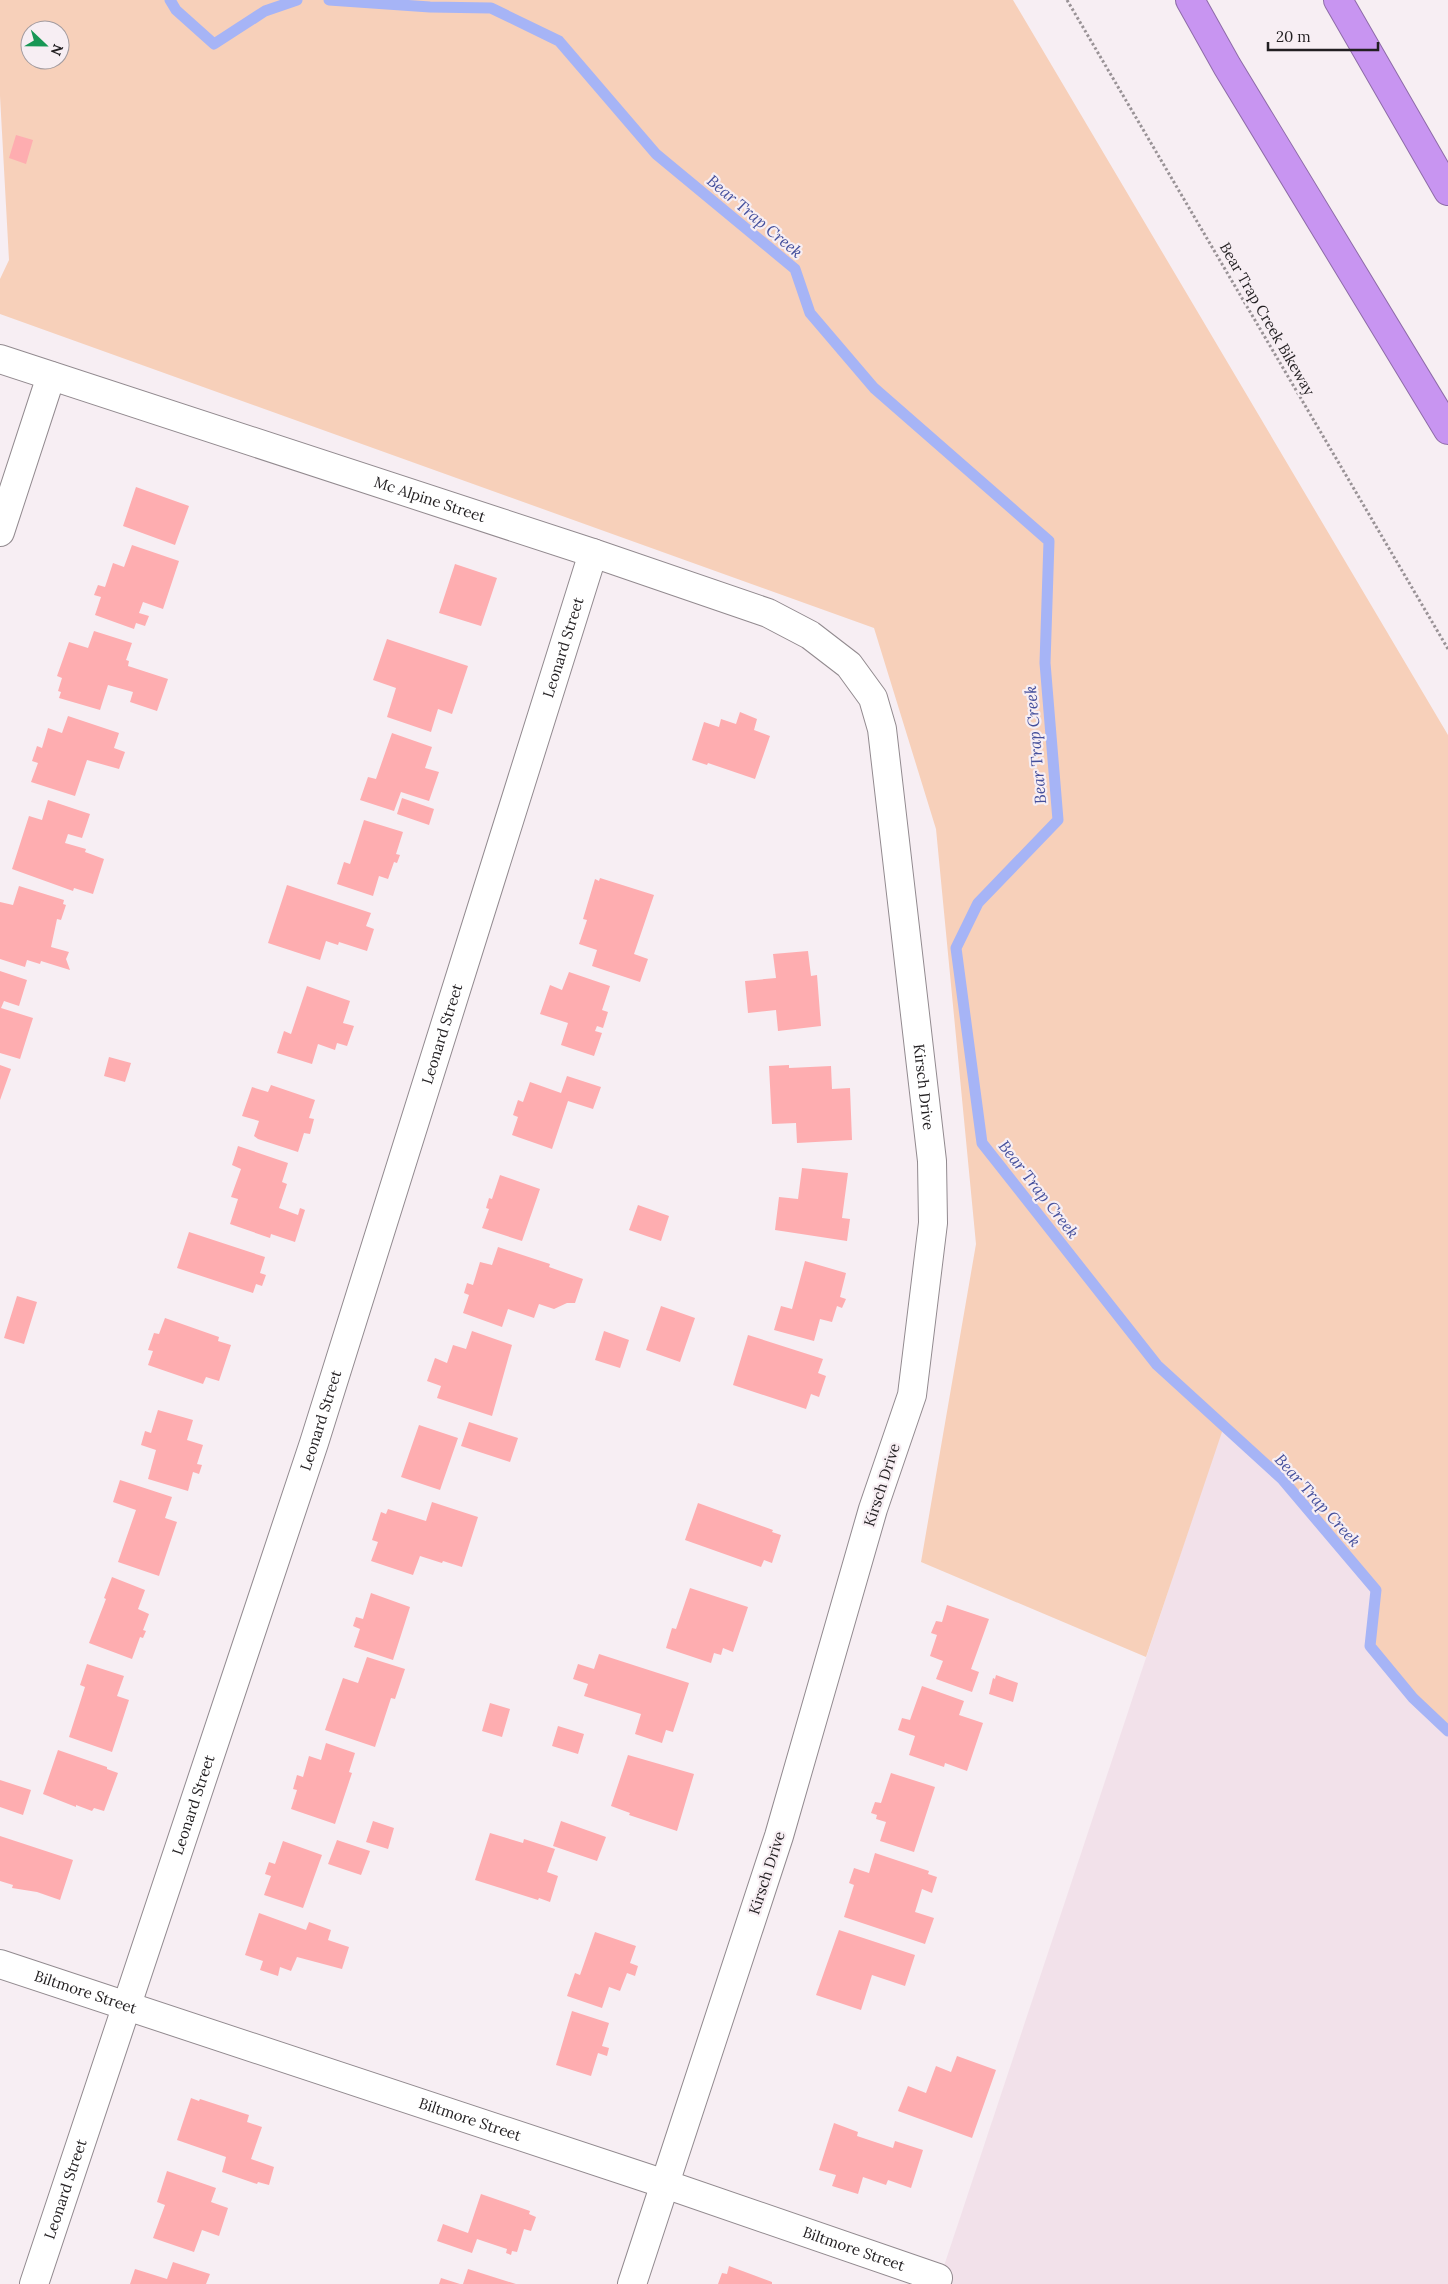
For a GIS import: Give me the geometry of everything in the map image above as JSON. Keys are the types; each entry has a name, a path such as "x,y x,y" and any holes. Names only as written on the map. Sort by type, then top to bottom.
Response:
{"highway":[{"path":"1170,0 1227,66"},
{"path":"1190,0 1227,66 1448,430"},
{"path":"1338,0 1448,191"}],"street":[{"name":"Mc Alpine Street","path":"0,359 593,553 768,613 810,635 849,665"},
{"path":"0,532 51,376"},
{"name":"Leonard Street","path":"34,2284 314,1443 593,553"},
{"name":"Kirsch Drive","path":"632,2284 779,1836 873,1508 912,1395 932,1233 932,1161 882,729 873,698 849,665"},
{"name":"Biltmore Street","path":"0,1964 665,2184 938,2278"}],"path":[{"name":"Bear Trap Creek Bikeway","path":"1067,0 1448,649"}],"shaded area":[{"path":"0,0 1013,0 1448,735 1448,1731 1413,1698 1370,1646 1376,1590 1282,1479 1224,1426 1146,1657 921,1562 976,1244 936,829 874,628 0,314 0,279 9,260 0,96"},
{"path":"1223,1426 1282,1479 1376,1590 1370,1646 1413,1698 1448,1731 1448,2284 938,2284"}],"building":[{"path":"16,135 33,140 26,164 9,158"},
{"path":"136,487 189,506 175,545 123,526"},
{"path":"132,545 179,561 163,609 143,602 139,613 149,616 145,626 136,623 134,629 95,615 101,597 94,595 98,585 105,587 113,563 124,567"},
{"path":"455,564 497,578 481,626 439,613"},
{"path":"94,631 132,643 126,660 129,661 128,666 168,679 157,711 130,702 133,692 108,685 100,710 59,698 61,692 58,691 62,678 57,676 69,642 88,648"},
{"path":"387,639 468,666 452,714 438,709 431,732 387,717 396,688 373,680"},
{"path":"740,712 757,719 754,730 770,736 755,779 708,763 707,765 692,760 704,722 719,727 721,719 736,724"},
{"path":"68,716 119,733 114,748 125,752 119,769 87,760 75,796 31,782 38,763 32,761 37,746 42,748 48,728 62,733"},
{"path":"392,733 432,747 425,768 439,772 429,801 401,792 394,811 360,800 368,777 376,779"},
{"path":"402,798 434,809 429,825 397,814"},
{"path":"48,800 90,814 82,838 68,834 65,843 86,849 85,852 104,859 93,894 74,888 73,891 12,869 29,816 42,820"},
{"path":"364,820 403,832 396,854 400,855 397,863 394,862 388,879 379,876 373,896 337,884 344,862 350,864"},
{"path":"600,878 654,895 634,954 648,959 640,982 592,966 597,950 579,944 587,920 583,919 595,879 599,881"},
{"path":"287,885 371,913 366,926 374,929 367,951 339,942 338,945 326,941 320,960 268,943"},
{"path":"19,886 64,900 63,904 66,905 61,920 57,919 51,947 69,952 66,959 70,970 41,961 40,964 27,960 25,967 0,959 0,902 13,905"},
{"path":"808,951 811,976 817,975 821,1026 778,1031 776,1010 748,1013 745,981 776,978 773,954"},
{"path":"0,971 27,980 19,1006 4,1001 1,1008 33,1018 20,1059 0,1053"},
{"path":"569,972 610,986 602,1010 608,1012 603,1028 597,1026 595,1031 602,1033 594,1056 561,1045 568,1023 540,1014 550,985 562,990"},
{"path":"307,986 350,1001 343,1023 354,1026 347,1046 337,1043 335,1050 318,1044 312,1064 277,1053 284,1031 291,1034"},
{"path":"109,1057 131,1063 125,1082 104,1076"},
{"path":"0,1065 11,1069 0,1100"},
{"path":"789,1065 789,1068 831,1066 832,1089 850,1088 852,1140 797,1143 796,1123 772,1124 769,1066"},
{"path":"567,1076 601,1087 593,1109 568,1101 552,1149 512,1135 518,1117 513,1115 518,1100 523,1102 530,1082 561,1093"},
{"path":"271,1085 315,1100 309,1118 314,1119 310,1134 304,1133 298,1152 258,1139 254,1136 259,1121 242,1116 252,1087 268,1092"},
{"path":"238,1146 288,1163 282,1182 287,1184 279,1208 298,1215 300,1208 305,1210 295,1242 271,1234 270,1238 230,1224 238,1199 231,1197 241,1169 232,1165"},
{"path":"802,1168 848,1173 842,1218 850,1219 847,1241 775,1230 779,1197 798,1199"},
{"path":"500,1175 540,1189 522,1241 482,1228 489,1209 486,1208 489,1198 492,1199"},
{"path":"638,1205 669,1216 661,1241 629,1230"},
{"path":"189,1232 265,1257 260,1273 266,1275 262,1286 256,1284 253,1293 177,1268"},
{"path":"498,1247 550,1264 549,1267 583,1279 575,1303 567,1303 554,1309 539,1304 534,1318 508,1309 502,1327 463,1313 469,1295 464,1293 467,1283 473,1285 480,1262 492,1265"},
{"path":"805,1261 846,1273 840,1297 846,1299 842,1308 837,1306 832,1322 820,1319 814,1341 774,1330 781,1306 792,1309"},
{"path":"17,1296 37,1302 24,1344 4,1338"},
{"path":"661,1306 695,1318 680,1362 646,1350"},
{"path":"165,1318 219,1337 218,1341 231,1345 219,1381 206,1377 203,1384 148,1365 153,1351 148,1350 154,1333 159,1334"},
{"path":"472,1331 512,1345 492,1416 437,1398 441,1386 427,1381 435,1358 447,1363 453,1345 466,1349"},
{"path":"604,1331 629,1340 620,1368 595,1360"},
{"path":"748,1335 823,1359 818,1373 826,1376 819,1397 811,1394 806,1409 733,1385"},
{"path":"158,1410 193,1420 187,1440 203,1445 197,1464 202,1465 199,1474 193,1472 188,1491 148,1479 156,1450 141,1445 145,1431 151,1433"},
{"path":"469,1422 518,1438 510,1462 461,1446"},
{"path":"419,1425 458,1438 440,1490 401,1477"},
{"path":"120,1480 172,1497 165,1518 177,1522 159,1576 118,1562 136,1510 113,1502"},
{"path":"432,1502 478,1517 462,1567 420,1556 413,1575 371,1561 378,1542 372,1540 381,1512 386,1514 388,1509 426,1521"},
{"path":"698,1503 773,1530 772,1532 781,1535 772,1563 764,1560 761,1567 685,1540"},
{"path":"112,1577 145,1590 138,1609 149,1614 143,1630 146,1631 143,1638 140,1637 132,1659 89,1643 106,1599 104,1598"},
{"path":"690,1588 748,1607 733,1652 723,1648 721,1655 714,1653 711,1663 666,1648 672,1628 676,1629"},
{"path":"371,1593 410,1607 393,1660 354,1647 360,1629 353,1626 356,1617 363,1619"},
{"path":"947,1605 989,1619 971,1669 979,1672 972,1692 936,1679 943,1661 930,1656 937,1635 931,1633 936,1621 942,1622"},
{"path":"599,1654 689,1683 673,1732 666,1730 662,1743 635,1734 641,1714 584,1696 588,1684 573,1679 578,1664 594,1669"},
{"path":"367,1657 405,1669 395,1699 391,1698 375,1747 325,1730 343,1678 358,1683"},
{"path":"87,1664 124,1676 117,1696 129,1700 112,1752 69,1737 85,1687 80,1685"},
{"path":"996,1675 1018,1683 1013,1702 989,1694 993,1678 995,1679"},
{"path":"922,1686 964,1701 959,1715 983,1723 967,1771 945,1763 944,1767 909,1755 915,1736 898,1730 902,1718 910,1720"},
{"path":"490,1703 510,1709 502,1737 482,1731"},
{"path":"558,1726 584,1734 578,1754 552,1746"},
{"path":"326,1743 355,1753 349,1772 352,1773 335,1824 291,1809 297,1790 293,1789 297,1775 303,1777 309,1756 321,1760"},
{"path":"58,1750 107,1767 107,1769 118,1773 104,1811 94,1808 92,1811 76,1805 76,1807 43,1794"},
{"path":"628,1755 694,1774 677,1831 629,1815 630,1813 611,1806"},
{"path":"891,1773 935,1787 914,1852 880,1841 886,1822 876,1819 877,1815 871,1813 875,1802 881,1803"},
{"path":"0,1780 31,1790 23,1815 0,1807"},
{"path":"373,1821 394,1828 388,1849 366,1842"},
{"path":"561,1821 606,1837 597,1861 553,1846"},
{"path":"490,1833 523,1843 524,1839 555,1849 547,1872 558,1876 550,1902 475,1880"},
{"path":"0,1836 73,1860 60,1900 37,1892 12,1888 13,1885 0,1881"},
{"path":"337,1840 370,1851 361,1875 328,1864"},
{"path":"283,1841 322,1855 303,1908 264,1895 271,1876 265,1874 269,1862 275,1864"},
{"path":"875,1853 929,1871 928,1874 937,1877 932,1893 922,1889 915,1912 934,1918 925,1944 844,1917 854,1885 849,1883 854,1868 869,1873"},
{"path":"259,1913 306,1930 309,1922 331,1930 328,1940 349,1947 342,1969 297,1957 291,1971 280,1967 278,1976 260,1970 263,1961 245,1955"},
{"path":"839,1930 915,1955 905,1986 872,1975 861,2010 816,1995"},
{"path":"595,1932 636,1946 630,1963 638,1966 635,1976 627,1973 620,1991 609,1987 602,2008 567,1996 575,1973 580,1975"},
{"path":"572,2011 609,2023 602,2046 609,2048 607,2056 598,2053 591,2076 556,2065"},
{"path":"957,2056 996,2070 972,2138 898,2111 908,2086 926,2093 936,2066 951,2072"},
{"path":"191,2098 199,2101 200,2099 249,2115 247,2122 262,2127 251,2159 274,2167 269,2185 258,2182 257,2184 222,2172 226,2157 177,2140"},
{"path":"834,2123 858,2132 857,2136 893,2148 895,2141 923,2150 911,2188 888,2180 886,2185 863,2177 858,2194 832,2186 836,2175 819,2170"},
{"path":"167,2171 216,2188 211,2202 228,2208 219,2236 202,2230 194,2252 153,2238 165,2205 157,2202"},
{"path":"481,2194 530,2211 529,2214 536,2217 531,2231 524,2229 517,2252 512,2251 511,2255 506,2253 507,2249 477,2239 472,2253 437,2241 443,2224 468,2233"},
{"path":"173,2262 210,2274 206,2284 130,2284 135,2269 167,2279"},
{"path":"729,2266 772,2282 772,2284 718,2284 722,2273 727,2274"},
{"path":"468,2269 516,2284 463,2284"},
{"path":"441,2278 460,2284 439,2284"}],"waterway":[{"name":"Bear Trap Creek","path":"170,0 176,10 214,44 265,11 297,0"},
{"name":"Bear Trap Creek","path":"329,0 430,7 491,8 559,41 656,154 795,269 810,313 874,388 1049,541 1045,663 1058,820 978,903 956,948 982,1143 1157,1365 1282,1479 1376,1590 1370,1646 1413,1698 1448,1731"}]}
